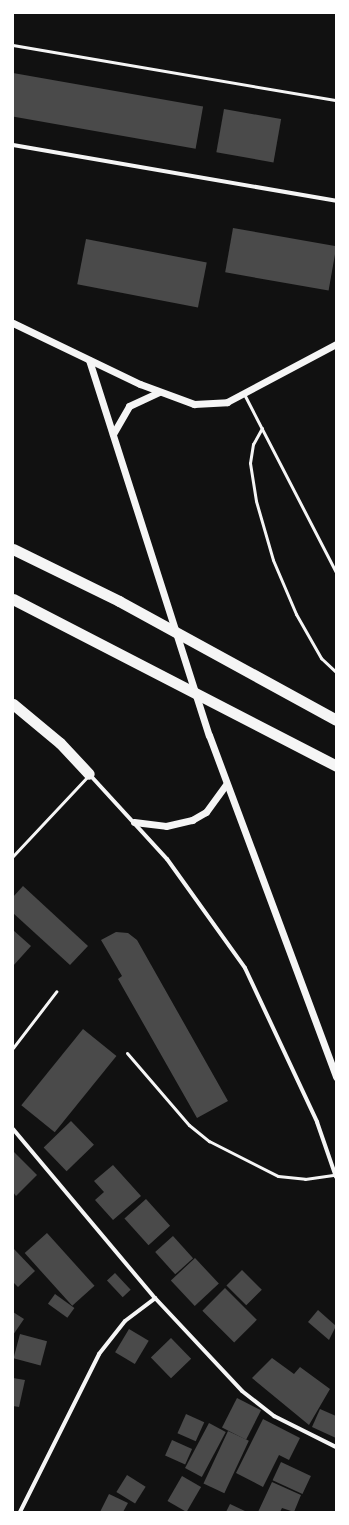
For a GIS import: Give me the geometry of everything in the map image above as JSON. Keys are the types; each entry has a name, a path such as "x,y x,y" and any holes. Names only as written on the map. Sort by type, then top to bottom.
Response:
{"highway":[{"path":"13,549 119,601 270,682 336,720"},
{"path":"13,599 118,650 251,719 336,766"},
{"path":"13,704 60,743 89,774"}],"street":[{"path":"13,145 336,201"},
{"path":"13,323 89,360 182,402 207,404 244,394 336,344"},
{"path":"89,360 226,784 336,1077"},
{"path":"113,434 129,406 159,392"},
{"path":"89,774 134,822 208,912 245,968 280,1037 336,1176"},
{"path":"134,822 166,826 192,820 206,812 226,784"},
{"path":"13,1129 155,1298 242,1391 274,1416 336,1447"},
{"path":"20,1512 99,1354 125,1321 155,1298"}],"lane":[{"path":"244,394 336,572"},
{"path":"262,428 253,444 250,463 256,501 273,560 296,614 321,658 336,672"},
{"path":"13,856 89,774"},
{"path":"127,1053 189,1125 209,1142 278,1176 305,1179 336,1176"}],"path":[{"path":"13,45 336,100"},
{"path":"13,1048 56,992"}],"building":[{"path":"13,73 203,107 196,149 13,117"},
{"path":"224,109 281,119 273,162 216,152"},
{"path":"233,228 336,246 329,291 225,272"},
{"path":"86,239 207,262 198,308 77,284"},
{"path":"23,886 88,946 70,965 13,913 13,897"},
{"path":"13,930 31,946 13,966"},
{"path":"116,932 128,933 137,940 228,1101 197,1118 118,979 122,976 101,940"},
{"path":"83,1029 116,1056 55,1132 21,1105"},
{"path":"71,1121 94,1145 67,1171 44,1147"},
{"path":"13,1151 37,1175 16,1196 13,1192"},
{"path":"113,1165 141,1196 113,1220 95,1200 104,1192 94,1181"},
{"path":"146,1199 170,1226 149,1245 124,1218"},
{"path":"47,1233 95,1286 72,1306 25,1253"},
{"path":"173,1236 193,1258 175,1274 155,1252"},
{"path":"13,1248 35,1271 18,1287 13,1282"},
{"path":"195,1258 219,1284 195,1306 171,1281"},
{"path":"242,1270 262,1290 246,1305 226,1286"},
{"path":"115,1273 131,1290 123,1297 107,1281"},
{"path":"225,1288 257,1320 234,1342 202,1311"},
{"path":"55,1294 74,1308 67,1318 48,1304"},
{"path":"318,1310 336,1326 329,1340 308,1322"},
{"path":"13,1312 24,1319 13,1335"},
{"path":"129,1329 149,1341 135,1364 115,1352"},
{"path":"20,1334 47,1341 41,1365 14,1358"},
{"path":"171,1338 191,1359 171,1378 151,1357"},
{"path":"272,1358 294,1374 300,1367 330,1389 309,1425 252,1378"},
{"path":"13,1378 25,1380 19,1407 13,1406"},
{"path":"237,1398 261,1410 246,1440 222,1427"},
{"path":"320,1409 336,1416 336,1438 312,1427"},
{"path":"186,1414 204,1422 196,1441 177,1433"},
{"path":"263,1419 300,1438 289,1460 279,1455 263,1487 236,1473"},
{"path":"209,1423 226,1432 202,1477 185,1468"},
{"path":"228,1431 249,1441 224,1493 203,1484"},
{"path":"172,1440 192,1449 185,1464 165,1456"},
{"path":"281,1462 311,1476 302,1494 273,1480"},
{"path":"127,1475 146,1487 135,1504 116,1492"},
{"path":"182,1476 201,1487 187,1512 168,1501"},
{"path":"272,1482 301,1495 294,1512 282,1508 280,1512 258,1512"},
{"path":"109,1494 128,1503 123,1512 100,1512"},
{"path":"230,1504 247,1512 226,1512"}]}
